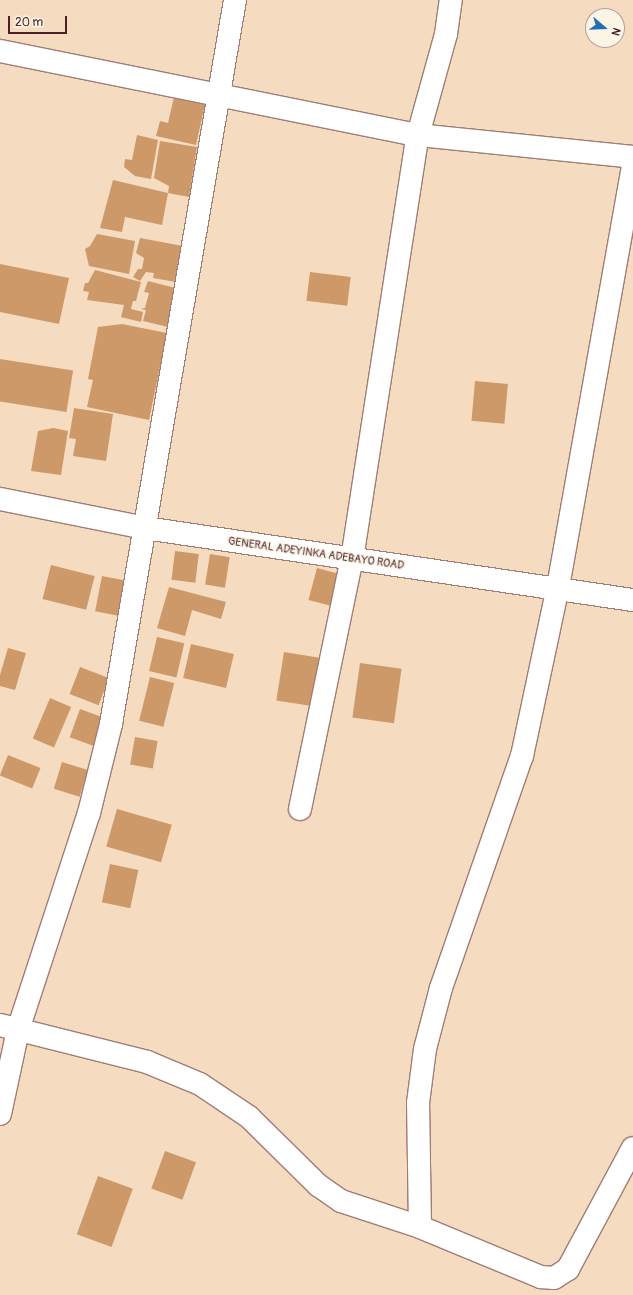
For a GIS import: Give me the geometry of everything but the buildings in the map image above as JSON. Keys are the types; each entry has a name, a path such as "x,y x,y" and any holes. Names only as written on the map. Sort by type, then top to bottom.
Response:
{"street":[{"path":"0,1114 9,1027 89,813 111,724 235,0"},
{"path":"300,809 352,559 418,135 446,34 451,0"},
{"path":"0,51 418,135 633,157"},
{"path":"420,1227 418,1103 424,1049 441,988 522,756 558,587 633,165"},
{"name":"GENERAL ADEYINKA ADEBAYO ROAD","path":"0,498 145,528 352,559 558,587 633,600"},
{"path":"9,1027 147,1062 200,1084 249,1117 318,1185 341,1201 420,1227 541,1277 554,1278 568,1269 581,1248 633,1148"}]}
